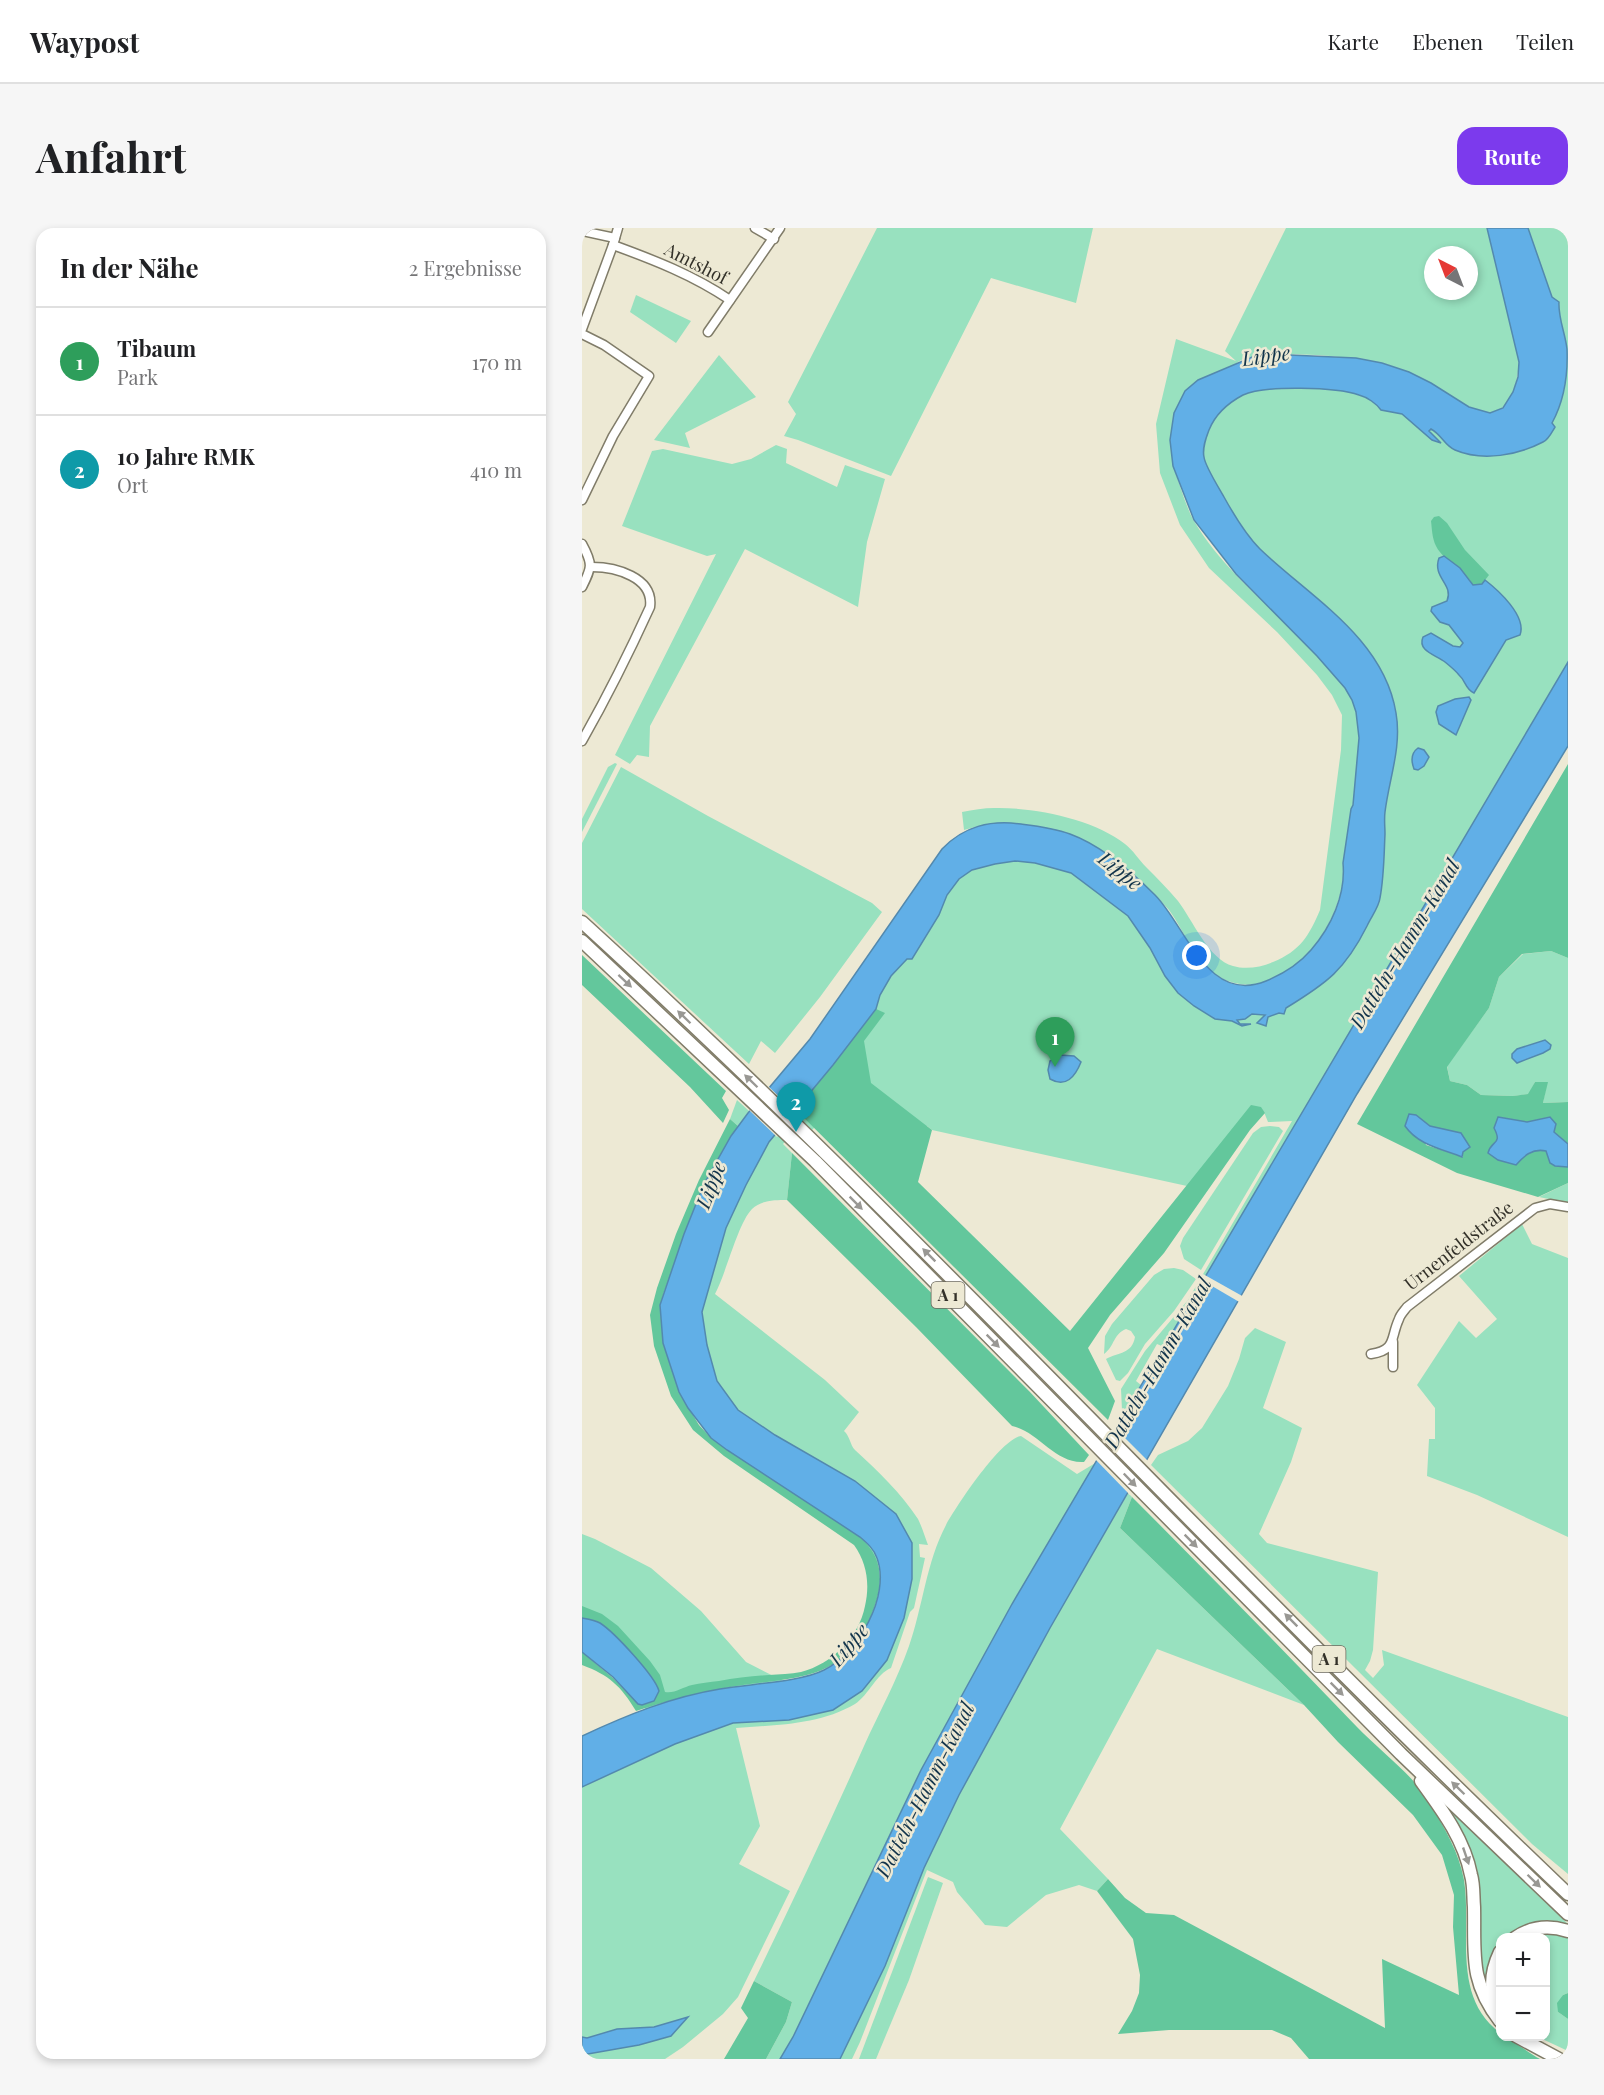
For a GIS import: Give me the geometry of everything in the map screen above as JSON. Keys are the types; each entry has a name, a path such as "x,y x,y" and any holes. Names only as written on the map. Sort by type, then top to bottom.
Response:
{"highway":[{"name":"A 1","path":"582,922 824,1151 1089,1415 1405,1736 1568,1894"},
{"name":"A 1","path":"582,941 815,1161 1401,1754 1568,1914"},
{"path":"1401,1754 1436,1802 1462,1844 1473,1886 1473,1945 1477,1977 1483,1994 1496,2015"},
{"path":"1524,1933 1540,1927 1568,1931"},
{"path":"1496,1963 1491,1980 1496,2001"},
{"path":"1524,2041 1559,2059"},
{"path":"1536,2041 1568,2056"}],"street":[{"path":"582,500 613,436 649,376 582,332 618,228"},
{"path":"755,228 774,239"},
{"path":"708,332 780,228"},
{"name":"Amtshof","path":"582,231 671,266 710,286 730,300"},
{"path":"582,544 592,567 582,587"},
{"path":"582,741 628,655 651,600 648,590 637,579 613,569 592,567"},
{"name":"Urnenfeldstraße","path":"1393,1367 1393,1342 1398,1320 1407,1307 1535,1208 1550,1204 1568,1207"},
{"path":"1371,1354 1387,1349 1393,1342"}],"green space":[{"path":"877,228 1093,228 1076,303 991,278 891,476 784,436 796,414 788,402"},
{"path":"1286,228 1487,228 1519,362 1512,394 1503,407 1489,413 1481,412 1413,374 1383,363 1309,355 1249,357 1234,366 1173,466 1188,508 1203,535 1236,575 1303,640 1337,677 1349,694 1356,710 1359,727 1356,786 1343,863 1342,885 1335,909 1324,932 1308,954 1289,970 1267,981 1245,985 1221,978 1204,965 1169,910 1118,863 1095,847 1060,832 1022,824 983,826 964,830 962,812 1010,808 1045,812 1080,821 1112,835 1131,849 1174,897 1216,956 1233,966 1258,967 1282,958 1297,948 1312,928 1320,910 1341,750 1342,715 1332,695 1317,675 1277,632 1209,568 1180,525 1160,473 1156,424 1176,339 1236,361 1225,351"},
{"path":"1501,228 1568,228 1568,662 1164,1347 1157,1344 1136,1381 1141,1385 1121,1421 1119,1421 1122,1410 1121,1389 1145,1351 1188,1300 1292,1121 1268,1122 1264,1112 1187,1186 932,1130 927,1126 816,1126 812,1130 802,1120 783,1144 792,1153 787,1200 764,1202 752,1209 742,1225 715,1294 825,1380 859,1412 844,1431 855,1450 889,1483 911,1509 928,1545 919,1544 920,1557 925,1558 914,1608 910,1612 891,1668 881,1675 860,1700 841,1711 812,1720 782,1725 736,1728 760,1826 739,1864 790,1891 738,1997 723,2014 665,2059 582,2059 582,1787 645,1758 646,1710 582,1622 582,1534 651,1568 701,1611 746,1662 809,1694 896,1582 694,1383 705,1230 953,863 1046,846 1234,1000 1334,949 1378,727 1192,473 1202,402 1282,369 1466,428 1526,404"},
{"path":"636,295 691,321 676,343 630,312"},
{"path":"719,355 756,397 685,433 690,448 654,440"},
{"path":"776,445 787,449 786,463 837,487 845,465 885,479 867,542 858,607 745,549 650,726 649,757 637,755 630,764 615,755 716,554 707,556 622,526 652,451 663,449 732,464 751,459"},
{"path":"1439,516 1447,523 1465,550 1489,575 1482,584 1473,585 1436,546 1431,521 1434,517"},
{"path":"617,764 582,832 582,819 608,767"},
{"path":"1568,764 1568,958 1551,951 1522,954 1499,977 1489,1008 1447,1067 1450,1081 1467,1085 1481,1095 1528,1094 1535,1082 1548,1082 1543,1103 1568,1102 1568,1144 1553,1132 1550,1117 1527,1122 1498,1117 1497,1142 1489,1149 1524,1156 1537,1149 1546,1150 1555,1166 1568,1167 1568,1183 1538,1197 1457,1173 1357,1124","holes":["1416,1115 1430,1126 1461,1133 1463,1157 1426,1145"]},
{"path":"621,767 872,903 882,912 820,997 775,1053 761,1041 749,1064 582,909 582,843"},
{"path":"1551,951 1568,958 1568,1102 1543,1103 1547,1082 1535,1082 1529,1094 1513,1096 1481,1095 1467,1085 1450,1081 1447,1066 1489,1008 1499,977 1523,954"},
{"path":"582,955 726,1091 722,1098 729,1110 723,1123 690,1087 582,985"},
{"path":"876,1009 885,1013 864,1041 871,1083 932,1130 918,1182 1070,1331 1251,1105 1261,1107 1265,1113 1250,1130 1164,1253 1110,1315 1088,1348 1115,1401 1108,1420 796,1110"},
{"path":"737,1100 749,1111 738,1126 730,1119"},
{"path":"730,1119 738,1126 704,1184 660,1305 663,1343 679,1392 699,1425 711,1438 860,1537 876,1557 880,1573 879,1590 866,1628 852,1649 835,1663 796,1678 709,1691 636,1711 614,1682 582,1665 582,1652 613,1678 638,1704 649,1703 593,1621 582,1618 582,1606 602,1614 618,1626 650,1661 660,1675 665,1692 668,1692 698,1684 797,1673 812,1668 823,1663 842,1648 857,1628 865,1606 867,1582 865,1566 854,1545 724,1456 693,1430 671,1396 654,1346 650,1315 657,1288 676,1234 699,1180"},
{"path":"1261,1127 1279,1127 1283,1131 1201,1270 1184,1259 1180,1246 1183,1238 1253,1133"},
{"path":"792,1153 1029,1391 1089,1455 1084,1462 1064,1458 1031,1434 1012,1426 916,1327 787,1200"},
{"path":"1568,1183 1568,1203 1539,1197"},
{"path":"1522,1224 1532,1244 1568,1258 1568,1537 1477,1495 1427,1476 1429,1439 1435,1439 1435,1408 1417,1385 1459,1321 1476,1338 1497,1319 1459,1276"},
{"path":"1164,1269 1183,1270 1196,1279 1174,1311 1145,1344 1128,1373 1120,1381 1116,1380 1106,1359 1128,1350 1135,1337 1131,1331 1126,1329 1122,1331 1104,1354 1105,1336 1112,1324 1154,1275"},
{"path":"1255,1328 1286,1342 1263,1408 1302,1428 1291,1462 1259,1534 1267,1543 1378,1572 1373,1650 1365,1670 1373,1678 1384,1665 1382,1650 1568,1717 1568,1874 1532,1844 1151,1465 1158,1455 1188,1441 1202,1428 1228,1386 1245,1338"},
{"path":"1021,1436 1077,1474 1097,1462 1012,1604 921,1770 793,2037 780,2059 766,2059 786,2022 792,2002 754,1981 899,1671 914,1631 939,1539 969,1489 991,1460 1012,1440"},
{"path":"1128,1493 1132,1497 1120,1528 1304,1705 1157,1649 1060,1829 1108,1879 1097,1891 1079,1885 1046,1895 1007,1927 985,1925 957,1892 953,1882 927,1870 860,2042 852,2059 840,2059 885,1966 924,1868 959,1795 1050,1628"},
{"path":"1132,1497 1357,1727 1417,1785 1432,1806 1451,1842 1462,1870 1466,1900 1467,1962 1469,1982 1475,2001 1485,2018 1496,2029 1496,2041 1512,2041 1540,2059 1309,2059 1291,2038 1272,2030 1169,2030 1118,2034 1132,2011 1139,1993 1140,1975 1133,1939 1097,1891 1108,1879 1125,1898 1146,1913 1174,1915 1385,2028 1382,1959 1459,1995 1453,1927 1454,1895 1442,1855 1413,1815 1338,1742 1304,1705 1120,1528"},
{"path":"1440,1801 1568,1924 1568,1928 1534,1933 1496,1933 1496,1964 1490,1987 1481,1982 1478,1904"},
{"path":"928,1877 943,1883 909,1980 876,2059 859,2059"},
{"path":"1550,1933 1568,1937 1568,1993 1563,1995 1558,2012 1568,2019 1568,2051 1547,2041 1550,2041"},
{"path":"754,1981 792,2002 786,2022 766,2059 724,2059 748,2018 741,2008"},
{"path":"1568,1993 1568,2019 1558,2012 1557,2003 1563,1995"}],"water":[{"name":"Lippe","path":"1487,228 1528,228 1552,297 1559,302 1567,349 1567,368 1560,406 1552,423 1555,427 1545,441 1533,447 1500,455 1466,454 1451,448 1431,429 1429,431 1441,443 1432,440 1402,414 1381,410 1362,396 1335,390 1283,388 1253,392 1232,402 1215,419 1204,447 1204,457 1209,471 1250,538 1322,602 1361,641 1377,662 1389,686 1396,713 1397,738 1385,815 1382,882 1378,905 1359,941 1334,974 1286,1008 1284,1014 1279,1013 1268,1017 1266,1026 1257,1023 1265,1015 1252,1014 1245,1019 1237,1020 1240,1024 1251,1024 1242,1026 1232,1021 1215,1019 1178,993 1128,916 1071,873 1035,863 1015,861 972,870 959,879 947,895 939,915 912,959 907,959 891,976 880,995 876,1009 769,1142 726,1228 702,1312 707,1345 717,1381 738,1410 775,1435 855,1481 896,1514 912,1543 912,1579 904,1618 887,1660 862,1691 833,1710 789,1720 733,1723 675,1744 582,1787 582,1736 633,1714 702,1692 814,1674 837,1662 849,1651 869,1622 879,1589 880,1573 876,1555 860,1537 711,1438 679,1392 663,1343 660,1305 704,1184 731,1136 810,1039 942,849 968,830 999,823 1046,828 1081,839 1115,860 1155,895 1200,959 1213,973 1228,982 1246,985 1266,981 1279,975 1306,955 1331,921 1342,887 1343,863 1353,805 1359,738 1356,712 1345,688 1317,656 1236,574 1194,520 1173,466 1170,440 1174,413 1185,391 1198,380 1257,355 1356,358 1382,363 1409,372 1431,383 1469,407 1490,413 1503,408 1513,392 1518,377 1519,362"},
{"path":"1444,556 1460,568 1473,585 1482,584 1485,580 1497,590 1510,604 1521,628 1520,635 1506,640 1474,693 1452,668 1428,652 1422,642 1423,637 1431,633 1453,646 1460,647 1463,643 1449,625 1440,622 1431,611 1432,607 1447,601 1448,590 1438,571 1439,558"},
{"name":"Datteln-Hamm-Kanal","path":"1568,662 1568,746 1357,1094 1050,1628 959,1795 924,1868 885,1966 840,2059 780,2059 793,2037 921,1770 1012,1604"},
{"path":"1469,697 1471,700 1456,735 1439,724 1436,712 1438,706 1455,699"},
{"path":"1418,748 1424,750 1429,757 1424,766 1418,770 1414,769 1412,760"},
{"path":"1545,1040 1551,1045 1550,1049 1543,1053 1517,1063 1512,1058 1512,1054 1517,1049"},
{"path":"1060,1055 1074,1056 1081,1062 1073,1076 1065,1082 1050,1079 1048,1070 1050,1061"},
{"path":"1409,1114 1416,1115 1430,1126 1461,1133 1470,1147 1463,1152 1462,1157 1423,1142 1405,1126"},
{"path":"1498,1117 1527,1122 1550,1117 1556,1124 1554,1132 1568,1144 1568,1167 1555,1166 1550,1163 1546,1151 1541,1150 1525,1156 1516,1165 1498,1160 1488,1153 1497,1140 1494,1128"},
{"path":"582,1618 600,1623 615,1635 633,1655 656,1684 659,1691 654,1701 638,1704 613,1677 582,1652"},
{"path":"688,2017 671,2036 639,2045 582,2055 582,2037 587,2038 617,2029 654,2027"}],"pier":[{"path":"767,1085 797,1114 777,1137 748,1109"},
{"path":"1203,1274 1244,1297 1241,1303 1200,1279"},
{"path":"1114,1427 1149,1462 1130,1495 1095,1459"}],"place":[{"name":"Tibaum","path":"1055,1067"},
{"name":"10 Jahre RMK","path":"796,1132"}]}
